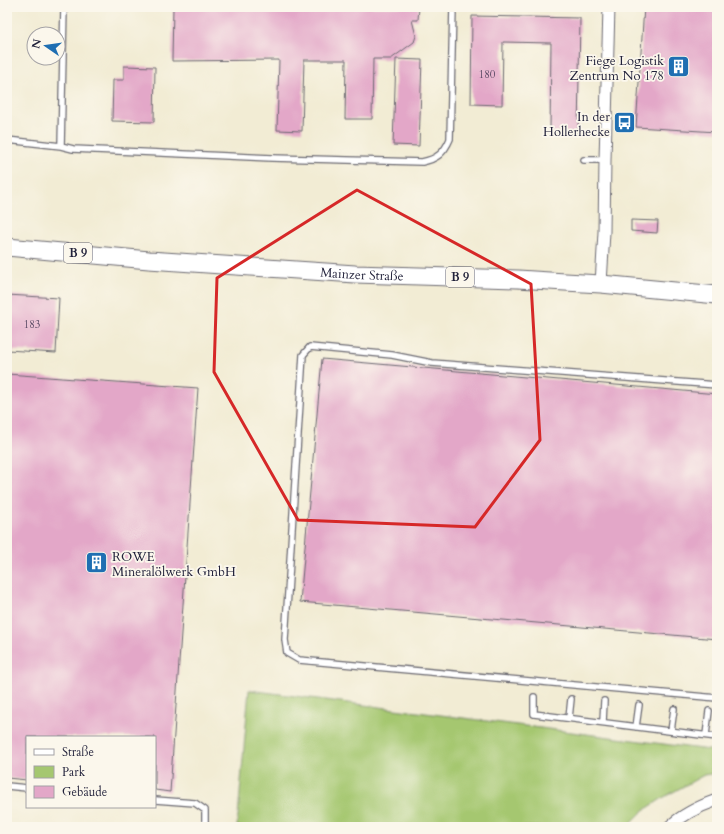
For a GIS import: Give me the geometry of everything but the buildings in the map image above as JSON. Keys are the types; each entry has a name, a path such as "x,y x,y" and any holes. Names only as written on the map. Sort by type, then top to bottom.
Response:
{"main road":[{"name":"Mainzer Straße","path":"7,247 149,260 339,273 518,279 601,284 717,295"}],"street":[{"path":"601,284 604,232 608,7"},
{"path":"669,827 693,811 717,800"}],"lane":[{"path":"61,146 64,7"},
{"path":"7,140 61,146 73,149 272,158 422,162 432,160 442,154 450,139 453,7"},
{"path":"584,160 605,160"},
{"path":"717,385 432,363 392,355 310,347 303,355 285,640 288,653 299,660 717,698"},
{"path":"534,697 534,714 717,737"},
{"path":"569,718 571,699"},
{"path":"603,722 604,701"},
{"path":"636,727 639,705"},
{"path":"671,731 674,709"},
{"path":"706,735 708,711"},
{"path":"7,786 26,788"},
{"path":"156,800 195,803 205,810 205,827"}],"highlighted area":[{"path":"357,190 531,284 540,440 475,527 298,520 214,372 217,278"}],"green space":[{"path":"249,690 717,751 717,773 704,775 666,796 643,811 627,827 237,827"}],"place":[{"name":"Fiege Logistik Zentrum No 178","path":"679,67"},
{"name":"In der Hollerhecke","path":"625,123"},
{"name":"ROWE Mineralölwerk GmbH","path":"96,563"}]}
